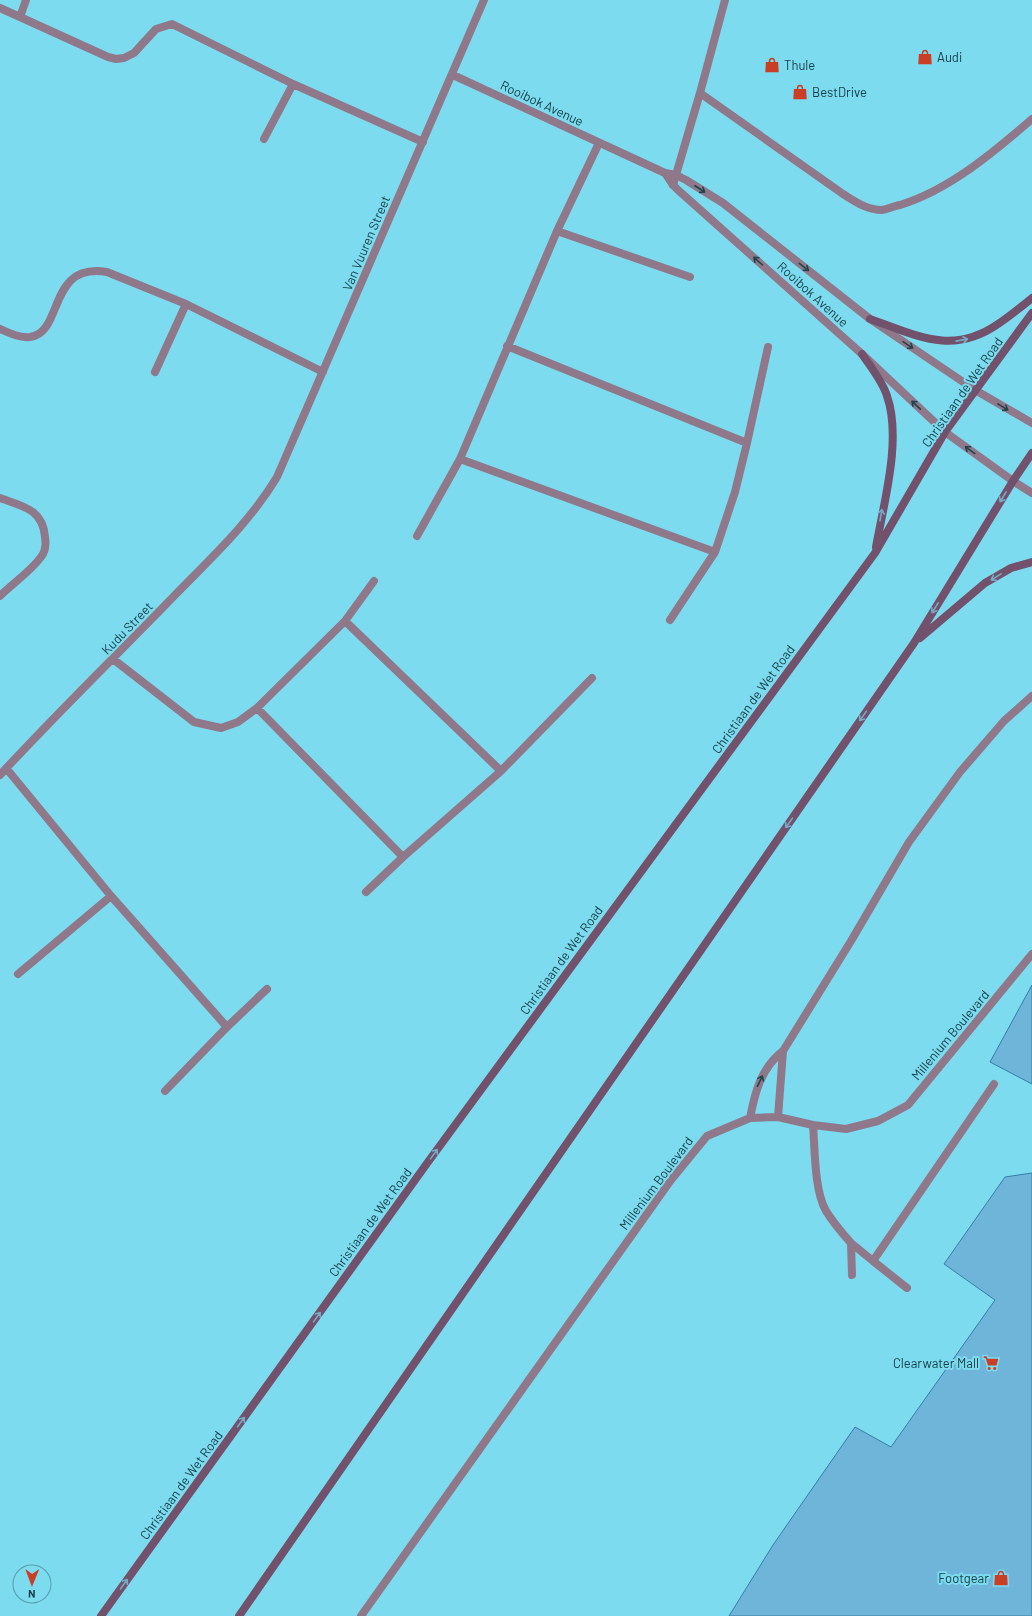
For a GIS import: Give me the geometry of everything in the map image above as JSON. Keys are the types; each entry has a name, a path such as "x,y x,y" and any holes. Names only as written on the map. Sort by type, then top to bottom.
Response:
{"main road":[{"path":"870,319 925,338 951,342 970,338 997,325 1032,298"},
{"name":"Christiaan de Wet Road","path":"101,1616 428,1162 874,553 945,432 1032,313"},
{"path":"862,354 887,394 893,434 891,460 874,553"},
{"path":"238,1616 914,643 1013,481 1032,453"},
{"path":"914,643 985,583 1011,568 1032,562"}],"street":[{"path":"20,17 26,0"},
{"name":"Van Vuuren Street","path":"267,495 277,477 484,0"},
{"path":"673,185 725,0"},
{"path":"0,8 108,58 116,59 124,58 134,53 156,29 172,24 293,84 422,142"},
{"name":"Rooibok Avenue","path":"453,74 665,173 676,175 723,203 870,319 975,390"},
{"path":"264,139 293,84"},
{"path":"700,93 843,194 864,207 883,210 914,200 957,177 994,152 1032,119"},
{"path":"417,536 460,459 557,231 599,142"},
{"name":"Rooibok Avenue","path":"665,173 673,185 862,354 945,432"},
{"path":"557,231 690,277"},
{"path":"0,329 18,336 31,337 41,332 50,320 65,286 77,275 94,270 107,272 186,304 323,372"},
{"path":"155,372 186,304"},
{"path":"507,346 747,443"},
{"path":"670,620 715,552 735,492 768,347"},
{"path":"975,390 1032,423"},
{"path":"945,432 1032,493"},
{"path":"460,459 715,552"},
{"name":"Kudu Street","path":"0,775 216,553 255,512 267,495"},
{"path":"0,498 27,507 40,518 44,524 46,547 42,556 0,596"},
{"path":"113,659 194,722 221,728 238,722 257,708 345,620 374,581"},
{"path":"345,620 501,771"},
{"path":"366,892 403,857 501,771 592,678"},
{"path":"750,1118 758,1086 764,1072 774,1058 784,1051 909,842 960,772 1004,721 1032,696"},
{"path":"257,708 403,857"},
{"path":"6,768 111,896 227,1027"},
{"path":"18,974 111,896"},
{"name":"Millenium Boulevard","path":"361,1616 671,1180 707,1136 750,1118 778,1117 846,1129 878,1121 908,1104 1032,954"},
{"path":"165,1091 227,1027 267,989"},
{"path":"778,1117 784,1051"},
{"path":"873,1261 994,1084"},
{"path":"813,1124 820,1194 825,1210 851,1243 907,1288"},
{"path":"851,1243 852,1275"}],"building":[{"path":"1032,985 1032,1084 990,1062"},
{"name":"Clearwater Mall","path":"1032,1173 1032,1616 729,1616 773,1545 855,1427 891,1447 995,1300 944,1264 1005,1177"}],"place":[{"name":"Audi","path":"925,57"},
{"name":"Thule","path":"772,65"},
{"name":"BestDrive","path":"800,92"},
{"name":"Clearwater Mall","path":"991,1363"},
{"name":"Footgear","path":"1001,1578"}]}
